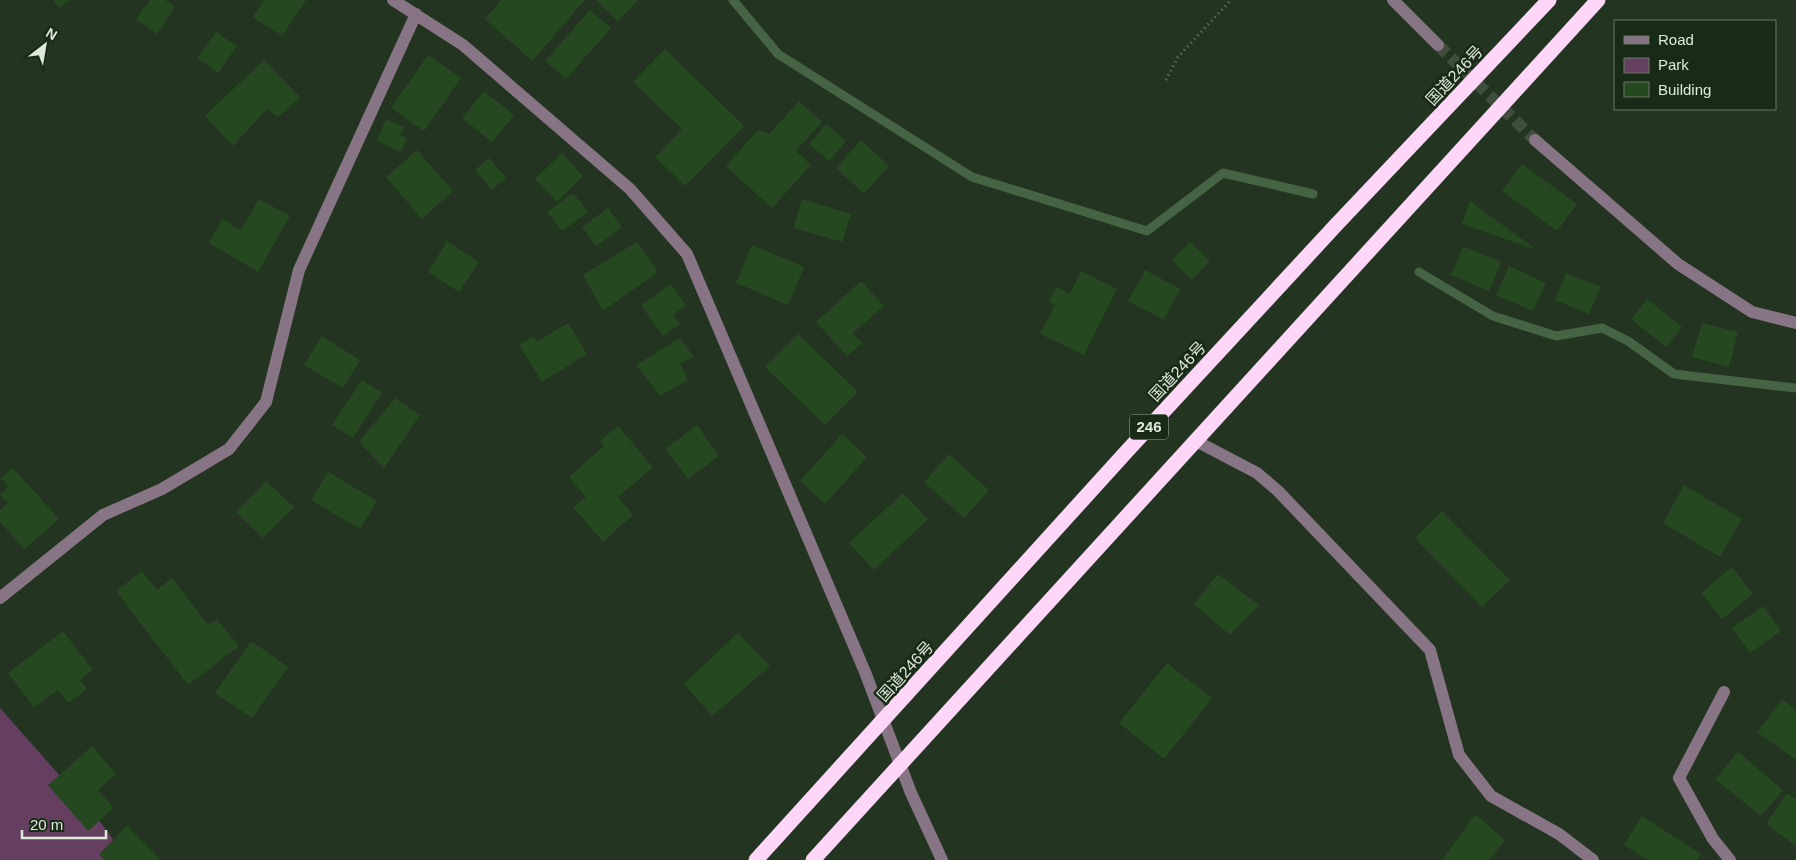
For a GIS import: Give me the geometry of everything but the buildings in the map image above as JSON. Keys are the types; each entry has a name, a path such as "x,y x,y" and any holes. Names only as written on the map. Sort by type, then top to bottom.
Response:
{"highway":[{"name":"国道246号","path":"756,860 1127,451 1548,0"},
{"name":"246","path":"812,860 1598,0"}],"street":[{"path":"393,0 463,45 630,189 687,254 865,672 911,794 942,860"},
{"path":"1393,0 1438,45"},
{"path":"0,598 104,515 162,490 229,449 266,402 298,270 416,14"},
{"path":"1535,140 1678,264 1752,312 1796,323"},
{"path":"1196,441 1256,473 1278,490 1430,650 1459,755 1491,796 1559,834 1594,860"},
{"path":"1724,692 1679,778 1713,839 1730,860"}],"path":[{"path":"1166,80 1178,57 1231,0"}],"green space":[{"path":"0,708 98,819 128,860 0,860"}],"waterway":[{"path":"733,0 778,54 972,177 1147,231 1223,173 1313,194"},
{"path":"1419,272 1493,316 1556,336 1602,328 1628,341 1674,374 1796,388"}],"tunnel":[{"path":"1438,45 1535,140"}]}
